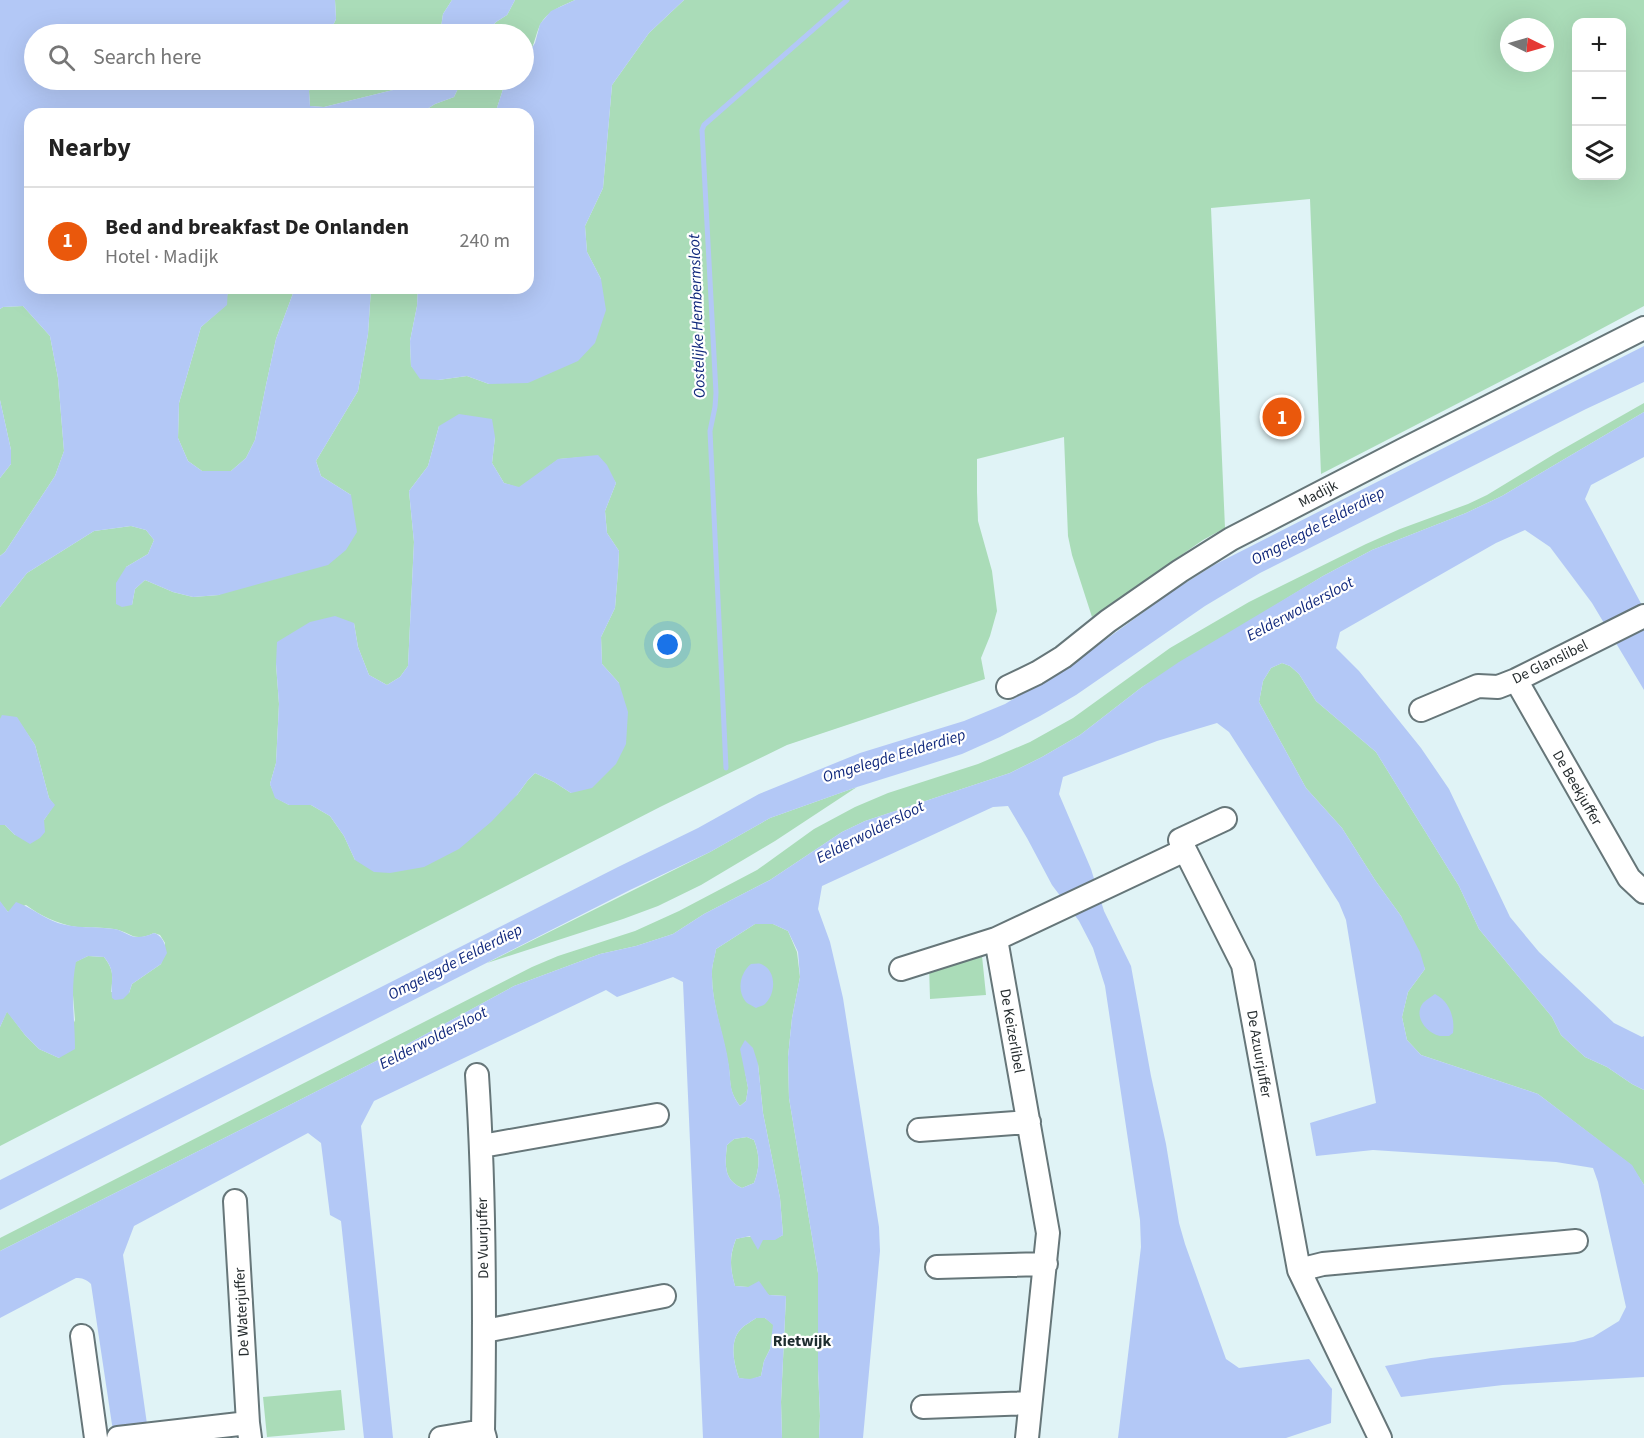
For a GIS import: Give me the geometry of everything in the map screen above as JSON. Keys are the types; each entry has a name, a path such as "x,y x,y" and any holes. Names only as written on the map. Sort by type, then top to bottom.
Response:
{"street":[{"name":"Madijk","path":"1008,687 1063,657 1108,621 1231,539 1644,328"},
{"name":"De Glanslibel","path":"1421,710 1478,686 1498,687 1516,680 1644,616"},
{"name":"De Beekjuffer","path":"1516,680 1629,878 1644,892"},
{"path":"901,969 996,939 1104,889 1185,850 1180,840 1225,819"},
{"name":"De Azuurjuffer","path":"1185,850 1243,965 1299,1270 1380,1438"},
{"name":"De Keizerlibel","path":"996,939 1048,1233 1027,1438"},
{"name":"De Vuurjuffer","path":"441,1438 484,1434 482,1146 477,1075"},
{"path":"482,1146 657,1115"},
{"path":"919,1130 1029,1122"},
{"name":"De Waterjuffer","path":"118,1438 249,1430 235,1200"},
{"path":"1299,1270 1323,1263 1576,1241"},
{"path":"937,1268 1046,1264"},
{"path":"485,1331 664,1296"},
{"path":"82,1336 96,1438"},
{"path":"923,1407 1030,1403"}],"green space":[{"path":"335,0 452,0 443,14 442,24 334,24 336,19"},
{"path":"515,0 575,0 555,10 543,20 534,42 534,24 494,24 507,15"},
{"path":"684,0 1644,0 1644,306 1321,474 1310,199 1211,208 1225,528 1203,540 1092,617 1068,536 1064,437 977,459 978,521 992,571 997,611 981,658 985,679 787,745 660,807 0,1146 0,1027 7,1011 39,1049 59,1058 75,1020 72,983 75,962 88,956 104,957 112,973 111,992 129,993 132,984 161,964 165,943 160,935 154,933 136,937 120,930 63,924 43,916 26,905 8,912 0,902 0,825 5,825 15,835 44,820 54,805 49,798 35,745 16,717 0,719 0,607 27,573 94,531 131,526 146,530 154,540 148,554 126,567 132,605 135,589 145,580 173,592 193,597 219,595 351,495 321,476 316,461 358,391 368,334 371,294 418,294 410,341 411,366 438,380 467,376 489,384 601,279 587,252 585,226 603,188 612,85 649,33","holes":["439,426 495,437 492,463 504,483 519,488 559,459 598,456 616,483 605,511 607,533 619,551 615,608 601,637 602,664 619,683 571,793 535,773 517,795 355,860 344,836 330,816 311,805 289,805 276,798 270,784 276,763 279,704 276,664 354,623 358,647 369,675 387,685 400,677 408,666 414,542 409,491 428,466"]},
{"path":"393,90 324,107 310,106 309,91"},
{"path":"457,90 503,90 497,108 429,108 454,97"},
{"path":"227,294 293,294 276,339 255,440 246,458 231,471 202,471 188,461 178,438 179,403 201,327 226,305"},
{"path":"23,306 50,336 58,378 64,451 55,476 5,552 0,556 0,478 11,464 11,450 0,400 0,309"},
{"path":"1644,403 1644,412 1502,496 1466,513 1372,550 1323,576 1142,687 1080,735 1042,757 1010,773 865,821 842,832 770,880 704,914 673,934 600,954 514,986 382,1058 0,1251 0,1238 532,967 558,956 635,931 679,911 757,870 814,829 855,807 888,793 978,764 1030,742 1073,718 1170,648 1249,602 1366,544 1487,495"},
{"path":"1282,663 1290,666 1299,674 1316,701 1376,752 1459,886 1479,929 1552,1017 1561,1035 1585,1057 1607,1067 1644,1090 1644,1185 1631,1165 1538,1094 1421,1055 1407,1040 1402,1017 1408,992 1425,969 1401,916 1342,828 1306,788 1259,702 1263,681 1271,668"},
{"path":"857,787 775,841 701,885 658,906 487,963 710,852 770,818"},
{"path":"755,924 773,924 788,931 797,952 800,977 792,1018 788,1057 789,1098 818,1273 819,1438 782,1438 781,1402 786,1296 769,1295 748,1287 735,1286 731,1268 732,1251 736,1239 750,1237 771,1240 783,1235 780,1198 763,1113 758,1064 745,1071 748,1088 746,1101 740,1106 732,1090 712,983 716,949"},
{"path":"982,956 986,995 930,999 929,965"},
{"path":"747,1137 754,1140 758,1167 754,1183 742,1188 731,1181 728,1176 726,1152 727,1145 734,1139"},
{"path":"756,1318 765,1318 774,1325 770,1349 764,1361 761,1376 750,1380 739,1378 734,1360 734,1341 742,1328"},
{"path":"341,1390 345,1430 267,1437 263,1397"}],"water":[{"path":"0,0 335,0 336,19 334,24 24,24 24,90 309,90 310,106 324,107 393,90 457,90 454,97 429,108 24,108 24,294 228,294 227,305 201,327 179,403 178,438 188,461 202,471 231,471 246,458 255,440 276,339 293,294 371,294 368,334 358,391 316,461 321,476 351,495 357,532 346,550 328,565 219,595 193,597 173,592 145,580 135,589 132,605 122,607 116,604 116,583 126,567 148,554 154,540 146,530 131,526 94,531 27,573 0,607 0,556 5,552 55,476 64,451 58,378 50,336 23,306 0,309"},
{"path":"452,0 515,0 507,15 494,24 442,24 443,14"},
{"path":"575,0 684,0 649,33 612,85 603,188 585,226 587,252 601,279 606,310 595,343 578,361 528,383 489,384 467,376 438,380 420,379 411,366 410,341 418,294 534,294 534,108 497,108 503,90 534,90 534,45 540,24 551,11"},
{"name":"Omgelegde Eelderdiep","path":"1644,346 1644,382 1260,573 1205,606 1076,695 1040,716 962,754 857,787 770,818 710,852 630,890 0,1210 0,1180 698,828 759,794 860,753 964,721 1005,704 1071,665 1171,592 1214,565"},
{"path":"0,400 11,450 11,464 0,478"},
{"name":"Eelderwoldersloot","path":"1644,412 1644,457 1591,485 1585,499 1644,609 1644,690 1592,603 1550,547 1525,530 1496,543 1340,632 1336,648 1359,671 1421,748 1449,789 1510,917 1539,952 1614,1023 1644,1036 1644,1090 1607,1067 1585,1057 1561,1035 1552,1017 1479,929 1459,886 1376,752 1316,701 1299,674 1290,666 1282,663 1271,668 1263,681 1259,702 1306,788 1342,828 1401,916 1420,952 1425,969 1408,992 1402,1017 1407,1040 1421,1055 1538,1094 1632,1165 1644,1185 1644,1377 1503,1385 1401,1397 1385,1366 1431,1358 1574,1342 1593,1337 1619,1321 1626,1307 1598,1182 1593,1168 1556,1162 1373,1150 1316,1156 1310,1123 1376,1103 1346,920 1339,903 1229,732 1217,723 1157,741 1063,777 1059,794 1091,869 1104,911 1131,966 1179,1223 1226,1359 1239,1368 1309,1359 1332,1389 1331,1423 1286,1438 1118,1438 1141,1247 1140,1220 1105,986 1093,948 1079,921 1052,885 1008,806 993,807 822,886 818,909 830,942 843,998 879,1227 880,1251 863,1438 819,1438 818,1273 789,1098 788,1057 792,1018 800,977 798,952 788,931 773,924 755,924 716,949 712,967 712,984 727,1054 731,1087 740,1106 746,1101 748,1088 740,1049 745,1040 753,1048 758,1064 763,1113 780,1198 783,1235 775,1240 763,1240 758,1250 750,1236 736,1239 731,1262 735,1286 748,1287 759,1281 769,1295 786,1296 781,1402 782,1438 703,1438 683,982 673,977 617,997 606,990 374,1101 361,1126 393,1438 364,1438 341,1221 330,1215 321,1143 308,1133 134,1226 123,1255 149,1438 114,1438 89,1282 76,1278 0,1318 0,1251 382,1058 514,986 600,954 673,934 704,914 770,880 842,832 865,821 1010,773 1042,757 1080,735 1142,687 1179,662 1323,576 1372,550 1466,513 1502,496","holes":["747,1137 754,1140 758,1167 754,1183 742,1188 731,1181 728,1176 726,1152 727,1145 734,1139","756,1318 765,1318 773,1325 770,1349 764,1361 761,1376 750,1379 739,1378 734,1360 734,1341 742,1328"]},
{"path":"459,414 492,419 495,437 492,463 504,483 519,487 558,459 598,455 607,465 616,483 605,511 607,533 619,551 615,608 601,637 602,664 619,683 628,712 626,744 616,764 592,788 571,793 535,773 491,822 459,849 424,867 390,873 374,872 355,860 344,836 330,816 311,805 289,805 275,798 270,784 276,763 279,704 277,642 310,622 335,616 354,623 358,647 369,675 387,685 400,677 408,666 414,542 409,491 428,466 439,426"},
{"path":"2,715 17,717 35,745 49,798 55,805 44,820 45,832 30,844 15,835 5,825 0,825 0,719"},
{"path":"0,901 8,912 16,902 65,925 114,929 136,937 154,933 162,938 167,953 161,964 132,984 129,993 123,999 115,1000 112,998 112,972 104,957 88,956 76,962 73,995 75,1049 59,1058 39,1049 7,1012 0,1027"},
{"path":"751,964 766,967 770,971 773,982 769,1000 756,1008 747,1003 741,993 742,977"},
{"path":"1435,994 1448,1006 1452,1016 1453,1033 1449,1036 1440,1036 1430,1031 1420,1018 1420,1008 1423,1003"}],"waterway":[{"name":"Oostelijke Hembermsloot","path":"726,768 710,431 716,393 702,130 704,125 847,0"}],"place":[{"name":"Bed and breakfast De Onlanden","path":"1282,417"}],"district":[{"name":"Rietwijk","path":"802,1341"}]}
